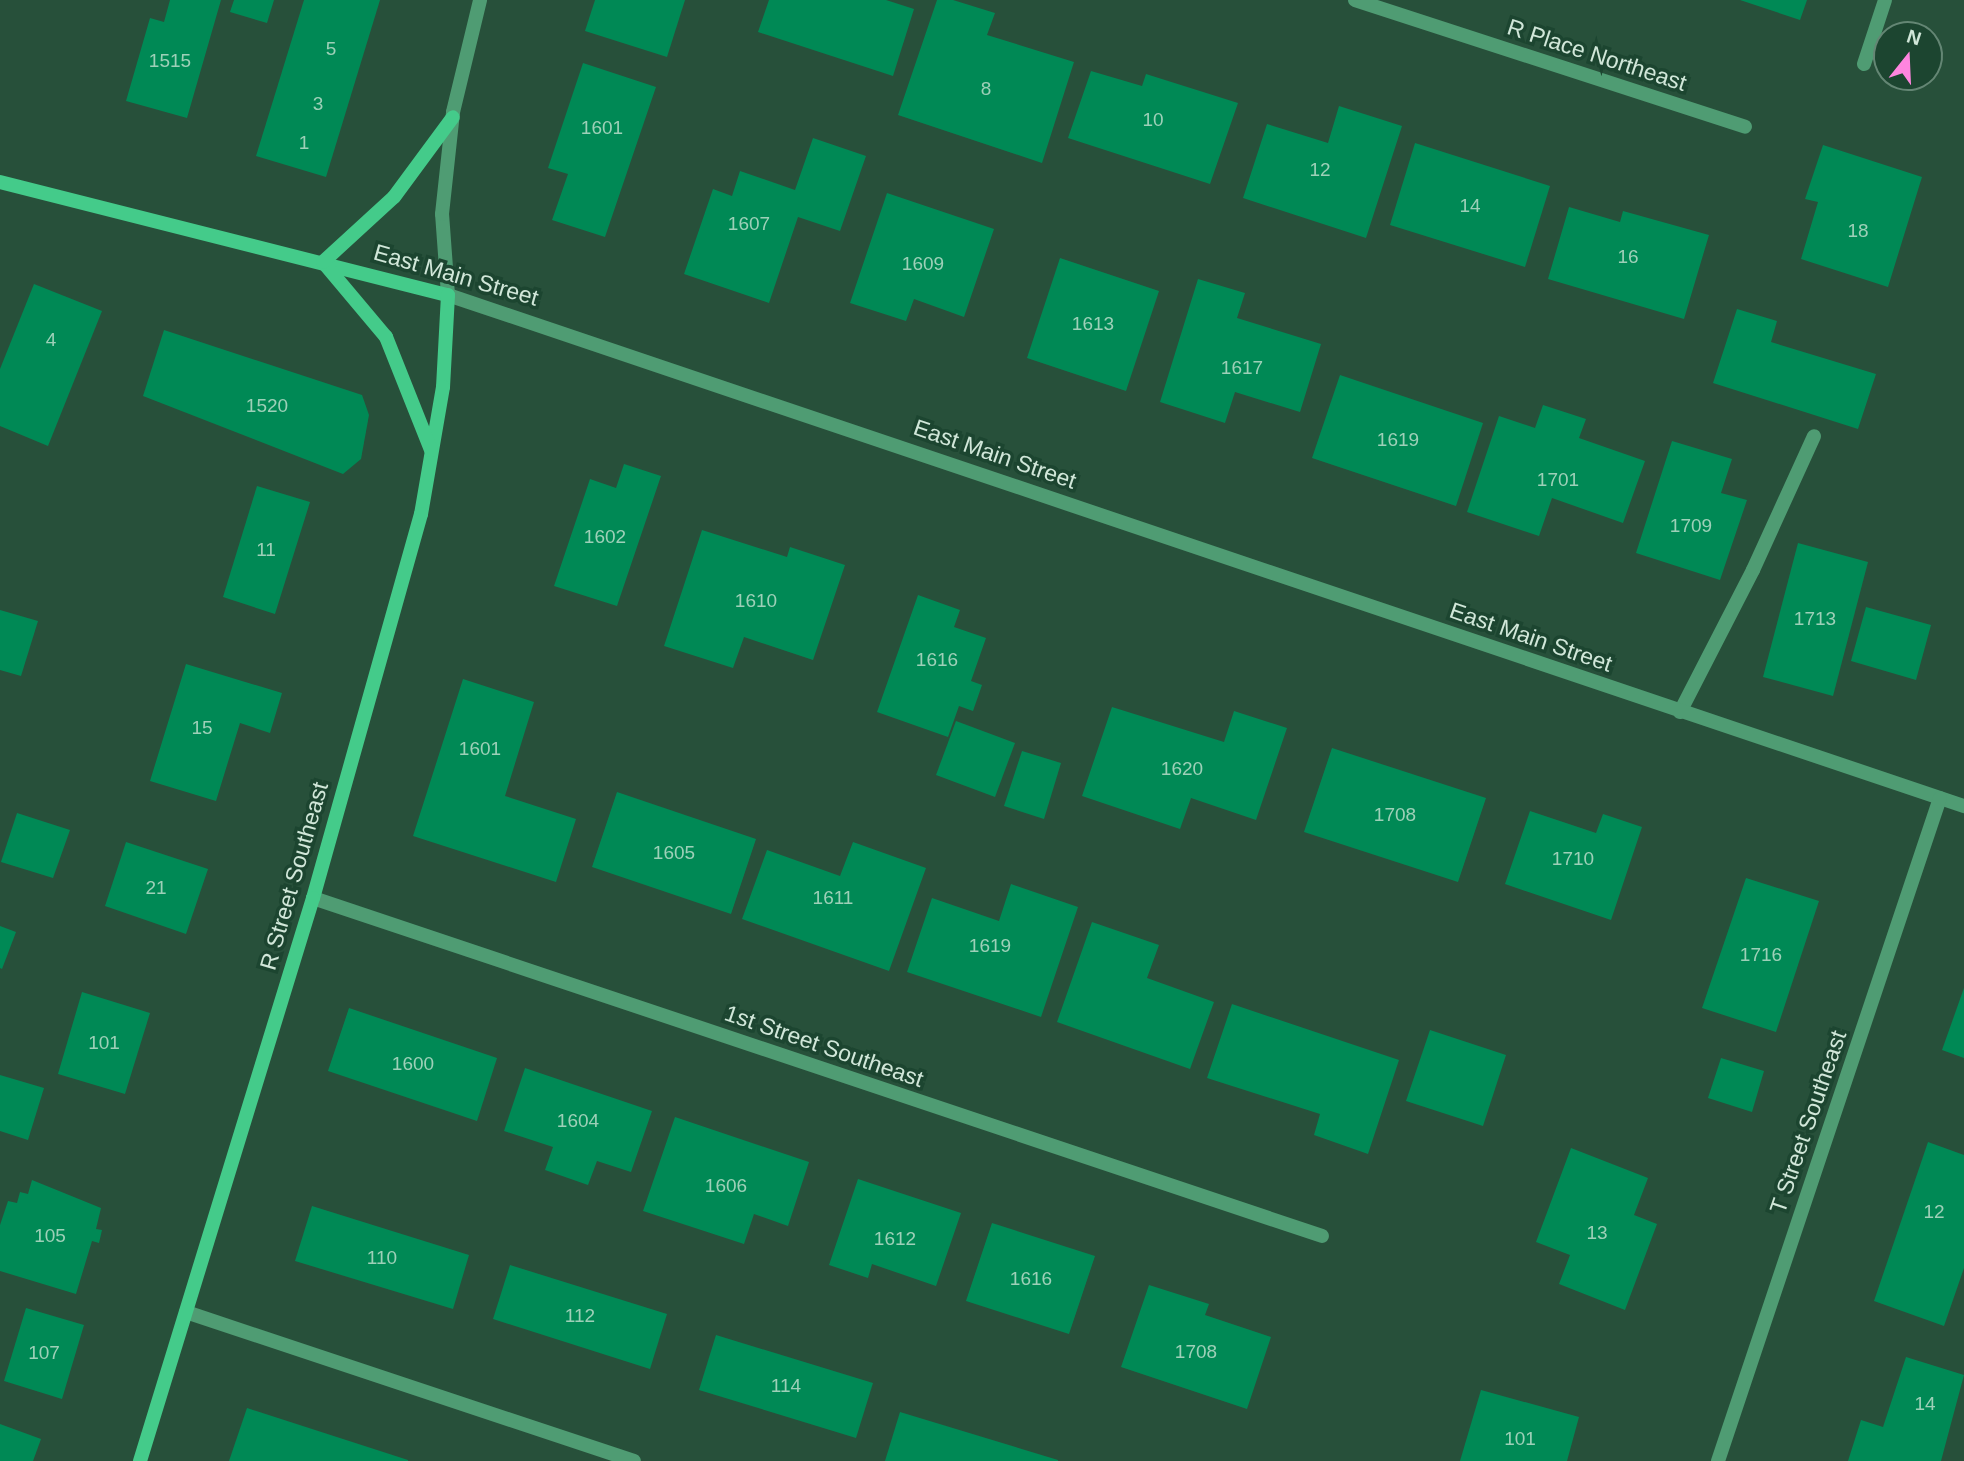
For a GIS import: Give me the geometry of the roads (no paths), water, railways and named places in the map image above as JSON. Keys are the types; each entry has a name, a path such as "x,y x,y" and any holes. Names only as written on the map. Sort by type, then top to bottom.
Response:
{"main road":[{"path":"432,452 386,337 323,262 394,197 453,117"},
{"name":"East Main Street","path":"0,182 448,295"},
{"name":"R Street Southeast","path":"140,1461 313,898 421,514 443,387 448,295"}],"street":[{"path":"448,295 442,214 453,117 480,0"},
{"name":"R Place Northeast","path":"1355,0 1745,127"},
{"path":"1864,64 1885,0"},
{"name":"East Main Street","path":"448,295 1964,806"},
{"path":"1680,712 1753,570 1814,436"},
{"name":"T Street Southeast","path":"1718,1461 1940,798"},
{"name":"1st Street Southeast","path":"313,898 1322,1236"},
{"path":"186,1312 634,1461"}]}
